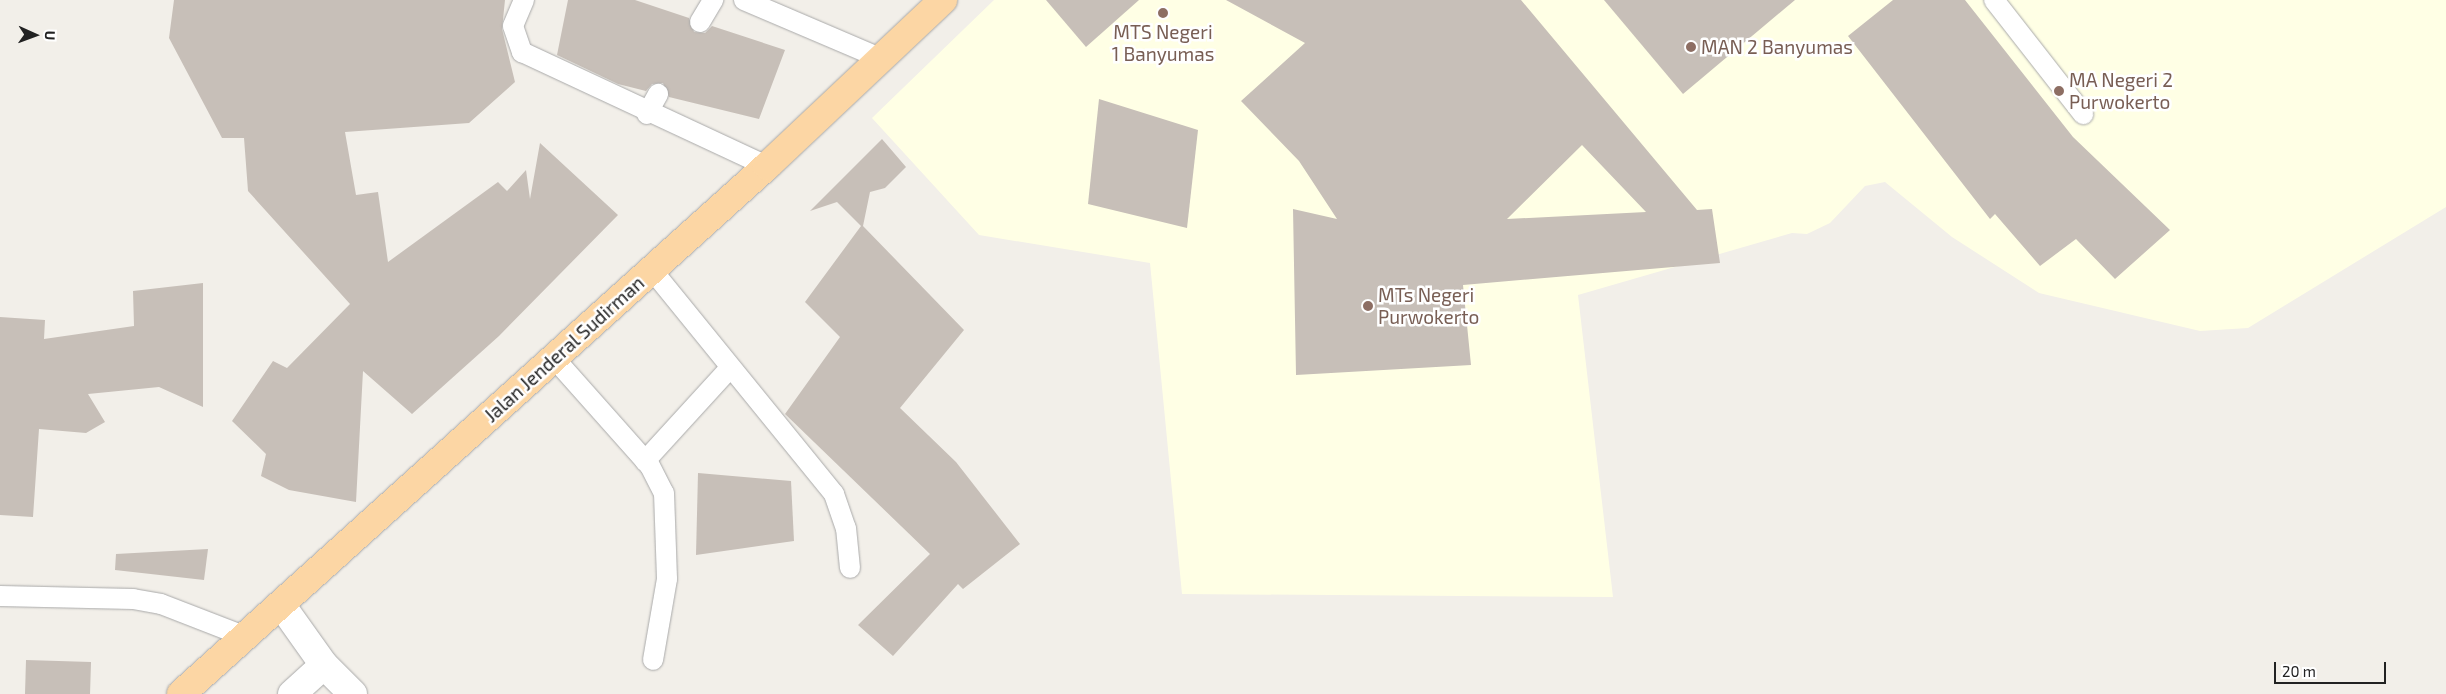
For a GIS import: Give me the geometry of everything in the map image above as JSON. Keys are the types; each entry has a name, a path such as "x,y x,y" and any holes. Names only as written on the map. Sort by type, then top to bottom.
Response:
{"main road":[{"name":"Jalan Jenderal Sudirman","path":"181,694 282,606 652,270 882,59 943,0"}],"street":[{"path":"282,606 324,665 353,694"},
{"path":"292,694 324,665"}],"lane":[{"path":"524,0 513,26 522,52 647,114 766,166"},
{"path":"700,22 713,0"},
{"path":"744,0 882,59"},
{"path":"1994,0 2083,114"},
{"path":"647,114 658,94"},
{"path":"652,270 834,494 846,528 850,568"},
{"path":"554,358 645,461 664,493 668,535 667,579 653,660"},
{"path":"645,461 730,368"},
{"path":"0,596 133,599 161,604 246,637"}],"shaded area":[{"name":"MTs Negeri Purwokerto","path":"994,0 2446,0 2446,207 2248,328 2200,331 2039,293 1952,237 1885,182 1865,186 1830,223 1807,234 1792,233 1578,295 1613,597 1182,594 1150,263 979,235 872,118"}],"building":[{"path":"174,0 505,0 502,29 515,82 469,123 345,132 356,195 378,192 388,262 498,182 507,191 526,170 530,199 540,143 618,215 499,336 412,414 363,371 356,502 289,490 261,476 266,454 232,421 273,361 287,368 350,304 248,191 244,138 222,138 169,38"},
{"path":"568,0 635,0 689,18 694,32 705,33 712,26 785,50 759,119 669,97 663,83 652,84 646,91 618,84 557,55"},
{"path":"1046,0 1139,0 1086,47"},
{"path":"1226,0 1521,0 1697,210 1712,209 1720,263 1463,285 1471,365 1296,375 1293,209 1337,219 1299,161 1241,101 1305,43","holes":["1582,145 1646,212 1507,219"]},
{"name":"MAN 2 Banyumas","path":"1604,0 1795,0 1683,94"},
{"path":"1893,0 1965,0 2073,137 2170,230 2115,279 2076,239 2040,266 1995,214 1990,219 1848,36"},
{"path":"1099,99 1198,130 1187,228 1088,204"},
{"path":"882,139 906,167 885,188 870,192 863,226 964,330 900,408 956,462 1020,544 963,589 958,584 893,656 858,625 930,554 785,414 840,337 805,302 861,226 837,202 810,211"},
{"path":"203,283 203,407 159,387 88,394 105,422 86,433 39,429 33,517 0,515 0,317 45,320 44,339 134,326 133,291"},
{"path":"698,473 791,481 794,541 696,555"},
{"path":"208,549 204,580 115,570 116,554"},
{"path":"26,660 91,662 90,694 25,694"}],"place":[{"name":"MTS Negeri 1 Banyumas","path":"1163,13"},
{"name":"MAN 2 Banyumas","path":"1691,47"},
{"name":"MA Negeri 2 Purwokerto","path":"2059,91"},
{"name":"MTs Negeri Purwokerto","path":"1368,306"}]}
